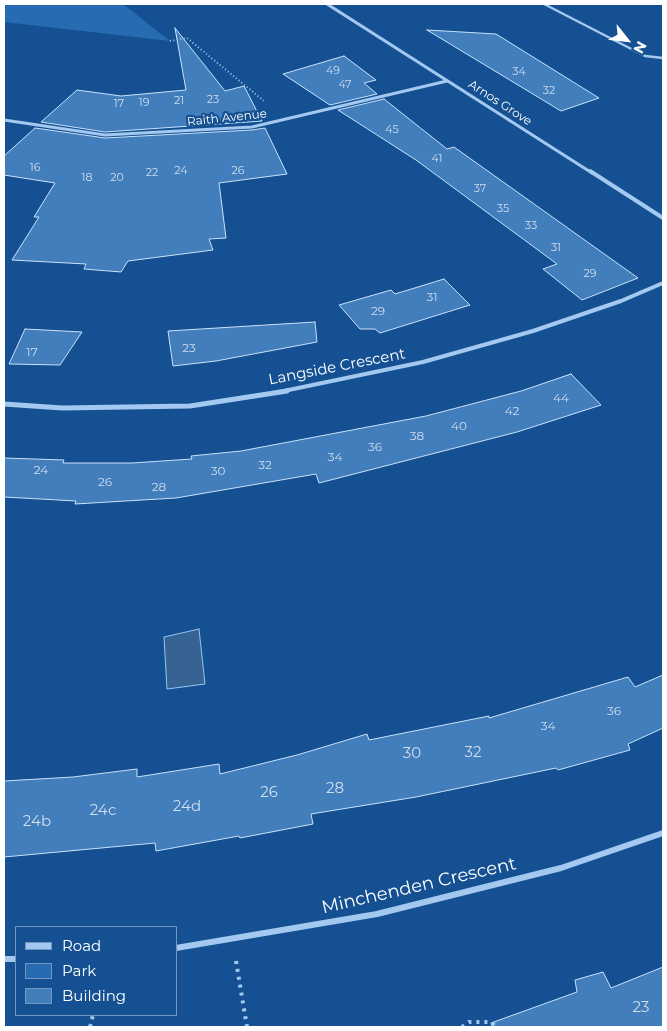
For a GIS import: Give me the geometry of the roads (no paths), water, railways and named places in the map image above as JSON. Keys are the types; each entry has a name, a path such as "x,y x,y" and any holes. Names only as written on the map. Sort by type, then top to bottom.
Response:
{"street":[{"name":"Arnos Grove","path":"327,4 663,218"},
{"name":"Raith Avenue","path":"4,120 105,135 252,127 447,81"},
{"name":"Langside Crescent","path":"4,404 62,408 190,406 301,389 423,362 533,331 621,301 663,283"},
{"name":"Minchenden Crescent","path":"178,948 377,914 561,868 663,833"}],"lane":[{"path":"544,4 645,56 663,58"}]}
